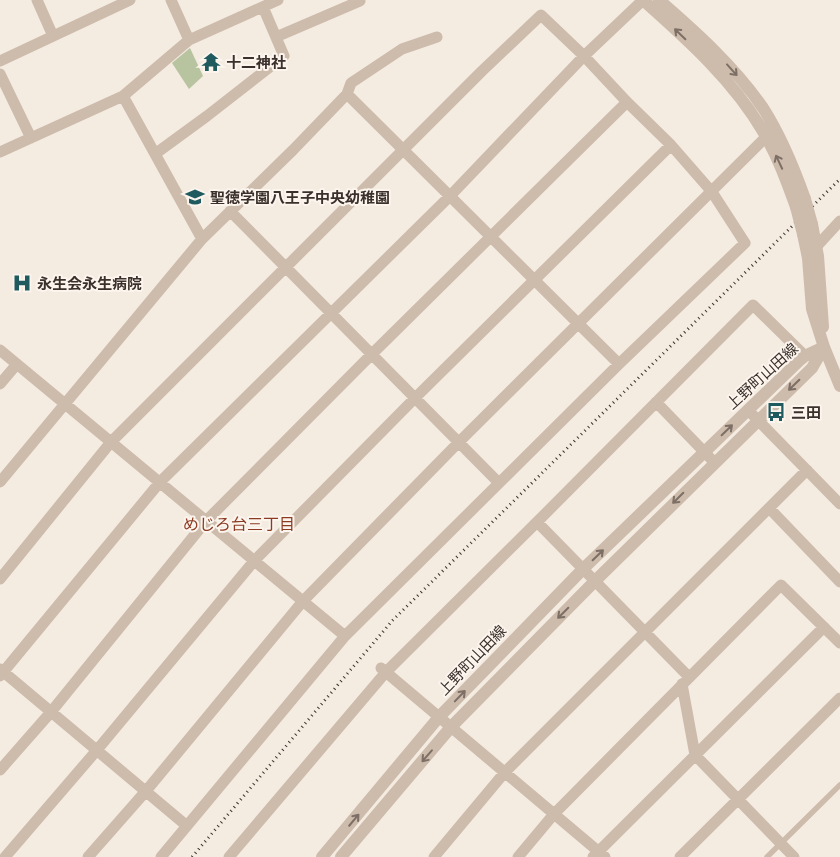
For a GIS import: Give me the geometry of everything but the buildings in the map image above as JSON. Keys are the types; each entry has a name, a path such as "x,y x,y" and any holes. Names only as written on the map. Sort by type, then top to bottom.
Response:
{"street":[{"path":"37,0 53,36"},
{"path":"0,61 130,0"},
{"path":"171,0 189,40"},
{"path":"0,152 123,96 189,40 278,0"},
{"path":"276,37 359,0"},
{"path":"188,826 1,673 160,482 450,196 584,56 643,0 720,74 788,154 811,247 822,307 824,347 840,386"},
{"path":"659,0 696,34 749,90 763,108 770,133"},
{"path":"155,154 284,56 263,7"},
{"path":"0,579 111,442 482,71 541,15 671,144 712,192 746,242 619,364 345,636 161,857"},
{"path":"0,482 202,239 294,150 347,94 351,83 402,49 437,37"},
{"path":"0,74 31,138"},
{"path":"347,94 619,364"},
{"path":"123,96 202,239"},
{"path":"0,770 51,712 206,521 627,102"},
{"path":"88,857 146,791 303,601 459,442 770,133"},
{"path":"5,857 97,750 254,561 671,144"},
{"path":"230,211 499,483"},
{"path":"811,247 840,221"},
{"path":"229,857 384,670 537,522 753,305 805,356"},
{"name":"上野町山田線","path":"322,857 439,717 583,569 805,356 824,347"},
{"name":"上野町山田線","path":"342,856 451,727 594,581 812,368 824,347"},
{"path":"0,350 345,636"},
{"path":"0,384 17,364"},
{"path":"656,402 714,462"},
{"path":"748,410 840,504"},
{"path":"434,857 504,772 807,470"},
{"path":"769,508 840,582"},
{"path":"644,510 655,521"},
{"path":"537,522 646,632 686,680 695,755 794,857"},
{"path":"518,857 554,814 781,585 840,643"},
{"path":"532,622 544,632"},
{"path":"384,670 554,814 598,855 695,755 824,627"},
{"path":"486,669 497,680"},
{"path":"680,857 840,698"},
{"path":"383,784 394,794"},
{"path":"332,846 342,856"}],"lane":[{"path":"767,857 840,785"}],"green space":[{"path":"190,48 203,76 189,89 172,63"}],"railway":[{"path":"192,857 392,621 840,179"}],"place":[{"name":"十二神社","path":"211,62"},
{"name":"聖徳学園八王子中央幼稚園","path":"195,197"},
{"name":"永生会永生病院","path":"22,283"},
{"name":"三田","path":"776,412"}],"district":[{"name":"めじろ台三丁目","path":"239,524"}]}
